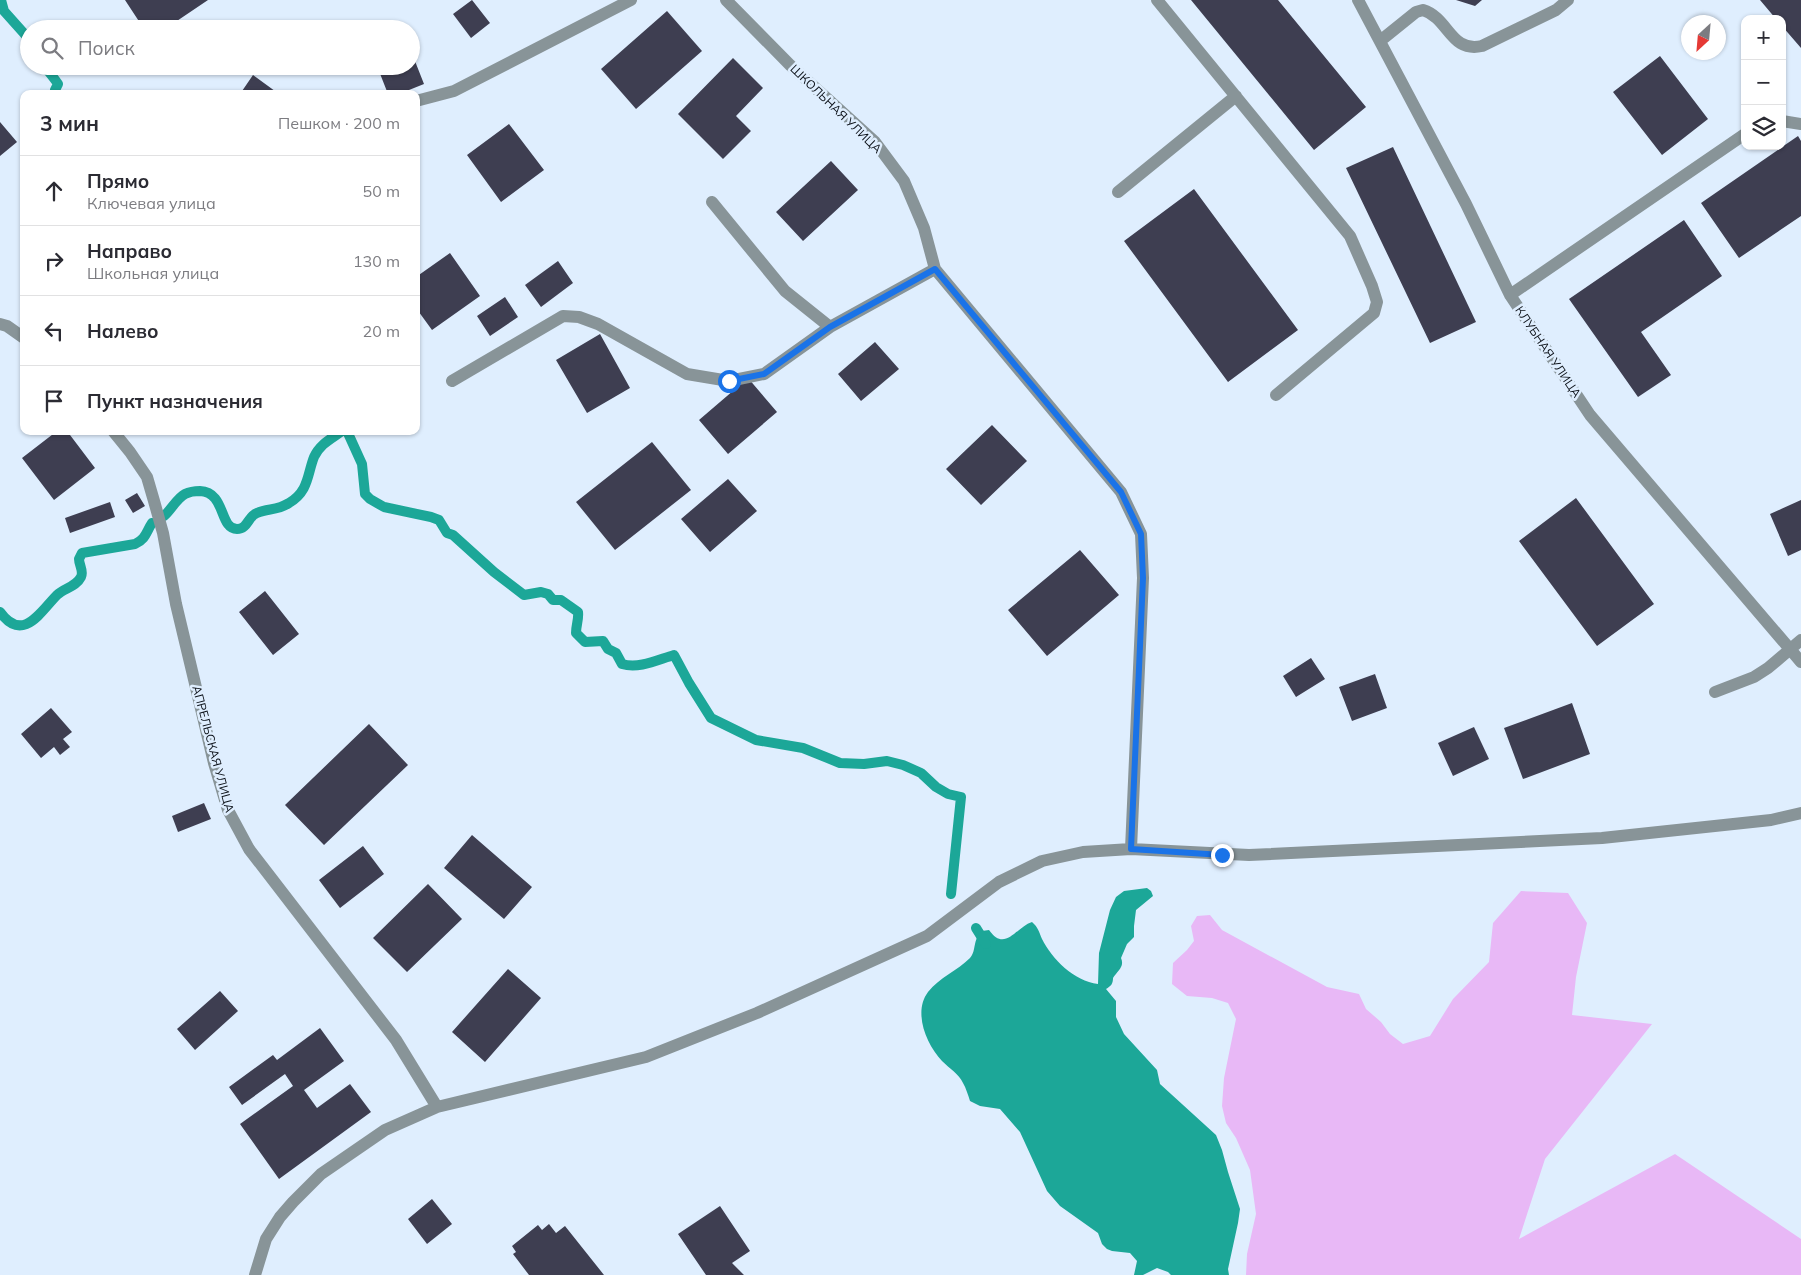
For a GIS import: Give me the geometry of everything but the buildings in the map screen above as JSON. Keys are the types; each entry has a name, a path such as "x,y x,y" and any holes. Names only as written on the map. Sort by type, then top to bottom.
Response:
{"street":[{"path":"420,100 454,92 631,0"},
{"name":"ШКОЛЬНАЯ УЛИЦА","path":"726,0 790,65 875,142 904,181 924,228 935,269 1121,492 1141,534 1143,578 1131,849"},
{"path":"1157,0 1350,236 1372,286 1376,302 1374,313 1276,395"},
{"name":"КЛУБНАЯ УЛИЦА","path":"1358,0 1466,204 1510,295 1590,415 1801,662"},
{"path":"1380,41 1416,12 1423,10 1436,16 1454,38 1464,46 1477,47 1556,10 1568,0"},
{"path":"1118,192 1236,96"},
{"path":"1786,122 1801,124"},
{"path":"1510,295 1741,137"},
{"path":"712,202 786,291 830,327"},
{"path":"452,381 563,316 579,317 598,324 687,374 729,381 764,374 830,327 935,269"},
{"path":"0,324 7,326 20,335"},
{"name":"АПРЕЛЬСКАЯ УЛИЦА","path":"116,435 147,477 154,500 163,532 178,613 214,763 228,810 249,849 396,1040 437,1107"},
{"path":"1716,692 1754,677 1768,668 1801,640"},
{"path":"252,1273 266,1239 280,1217 298,1196 321,1174 385,1130 437,1107 646,1057 757,1013 927,936 999,882 1042,861 1070,854 1131,849 1249,855 1602,838 1772,820 1801,813"}],"shaded area":[{"path":"1147,888 1153,896 1136,910 1134,937 1127,944 1121,958 1122,964 1113,978 1113,982 1106,989 1116,1001 1116,1017 1124,1034 1157,1070 1160,1084 1216,1135 1240,1209 1228,1269 1229,1275 1171,1275 1157,1268 1143,1275 1134,1275 1137,1261 1130,1253 1107,1249 1102,1244 1098,1233 1060,1206 1047,1191 1020,1132 1000,1109 980,1106 970,1101 961,1080 936,1054 923,1028 922,1009 928,992 970,958 977,938 982,931 989,930 1000,939 1005,939 1032,922 1046,947 1065,968 1081,979 1098,984 1099,953 1110,910 1116,897 1124,891"},
{"path":"1521,891 1568,893 1587,923 1576,977 1572,1015 1652,1024 1545,1159 1519,1239 1675,1154 1801,1239 1801,1275 1246,1275 1247,1254 1256,1214 1250,1170 1236,1138 1226,1123 1222,1106 1224,1078 1236,1019 1228,1003 1212,998 1187,996 1172,984 1173,963 1194,941 1191,926 1197,916 1210,915 1222,930 1327,987 1359,994 1366,1009 1381,1022 1390,1034 1403,1044 1430,1036 1453,999 1489,962 1493,923"}],"waterway":[{"path":"1,0 4,11 20,29"},
{"path":"51,75 58,84 55,90"},
{"path":"164,516 182,496 190,492 200,491 214,497 227,523 231,527 237,529 244,527 254,515 261,511 280,507 296,498 304,488 316,452 336,435"},
{"path":"349,435 362,464 365,494 370,499 384,507 439,520 447,533 453,535 494,572 524,595 541,592 548,594 553,600 561,600 578,612 576,633 585,642 603,641 608,649 616,653 622,664 641,665 674,655 711,718 756,740 803,748 840,763 864,764 887,761 903,765 921,773 936,787 948,794 961,797 951,894"},
{"path":"0,612 8,621 16,625 24,625 31,622 57,595 79,580 82,575 79,559 82,553 135,544 144,538 152,523"},
{"path":"976,928 986,944"}],"route":[{"path":"729,381 764,374 830,327 935,269 1121,492 1141,534 1143,578 1131,849 1222,855"}]}
